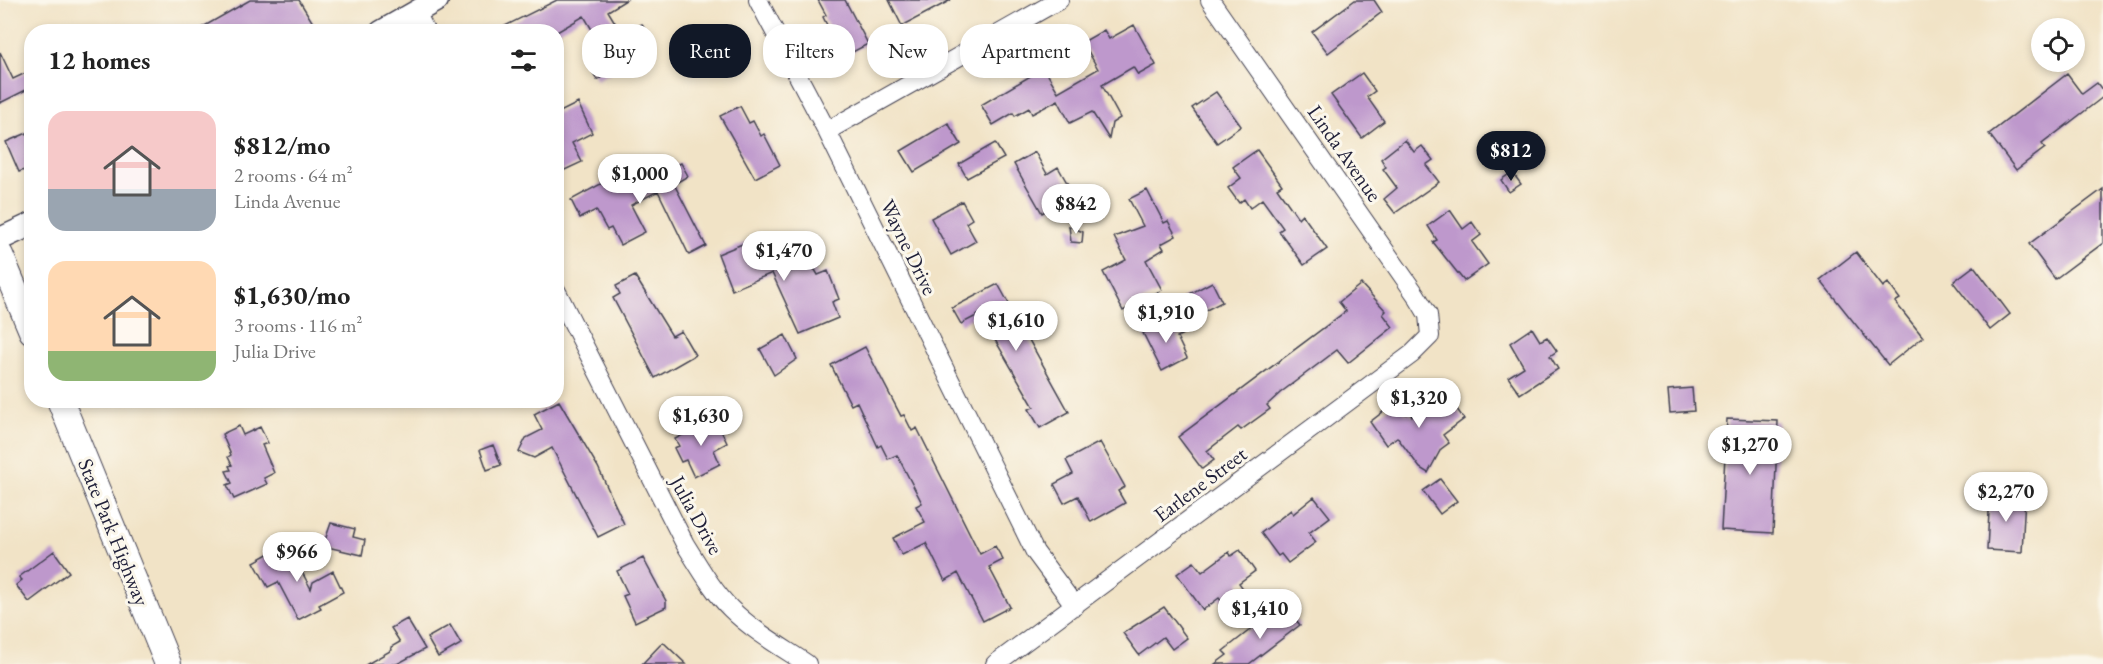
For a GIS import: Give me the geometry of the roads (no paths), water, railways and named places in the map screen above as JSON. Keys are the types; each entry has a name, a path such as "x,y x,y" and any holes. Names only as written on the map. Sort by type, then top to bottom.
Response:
{"main road":[{"path":"0,255 24,312"},
{"name":"State Park Highway","path":"63,408 168,664"}],"street":[{"path":"421,22 437,0"},
{"name":"Wayne Drive","path":"758,0 827,131 1035,552 1075,606"},
{"path":"827,131 1059,0"},
{"name":"Linda Avenue","path":"1210,0 1416,296 1428,315 1430,336"},
{"path":"0,239 24,228"},
{"name":"Julia Drive","path":"564,306 685,544 707,580 730,609 763,635 807,664"},
{"name":"Earlene Street","path":"994,664 1412,354 1430,336"}]}
